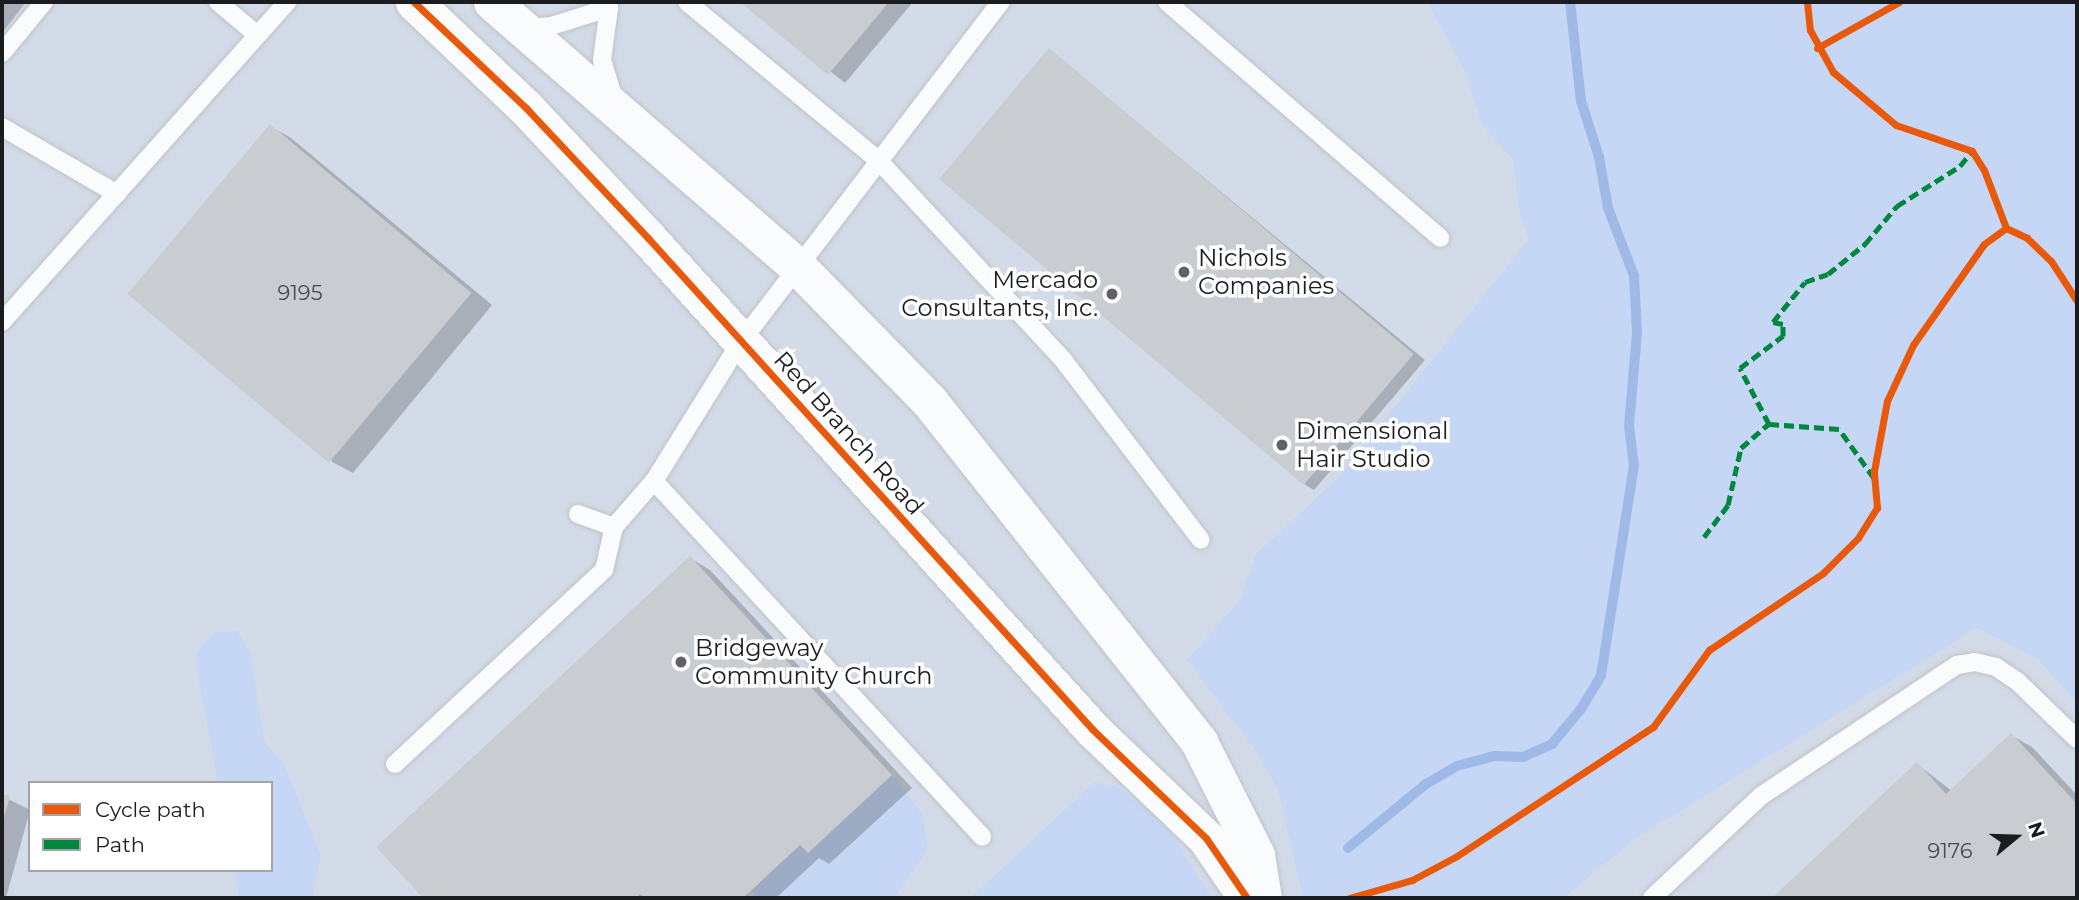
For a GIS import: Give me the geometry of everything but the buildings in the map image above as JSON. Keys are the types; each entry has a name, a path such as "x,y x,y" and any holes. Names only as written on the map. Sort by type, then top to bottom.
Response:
{"street":[{"path":"492,2 798,267 930,402 1148,673 1199,742 1231,799 1256,855 1263,898"},
{"name":"Red Branch Road","path":"423,5 526,108 1093,730 1206,838 1247,898"}],"lane":[{"path":"2,53 44,2"},
{"path":"218,2 256,34"},
{"path":"2,322 287,2"},
{"path":"687,2 879,161 1064,361 1200,540"},
{"path":"395,764 604,570 614,527 654,481 740,343 1001,2"},
{"path":"1167,2 1440,238"},
{"path":"523,28 551,26 612,5 602,60 618,109"},
{"path":"2,127 117,194"},
{"path":"654,481 982,837"},
{"path":"578,514 614,527"},
{"path":"1652,898 1760,796 1957,665 1975,662 1996,667 2017,681 2077,739"}],"shaded area":[{"path":"2,2 2077,2 2077,898 2,898"},
{"path":"1427,2 2077,2 2077,703 2038,659 1977,628 1635,839 1563,898 1303,898 1278,790 1255,750 1187,660 1239,602 1256,554 1339,477 1529,239 1520,215 1513,160 1481,123 1466,73"},
{"path":"237,631 250,652 265,743 284,764 321,856 312,898 240,898 234,872 273,872 273,781 218,781 197,670 197,651 215,632"},
{"path":"892,775 922,814 928,849 894,898 755,898 754,888 800,845 808,853"},
{"path":"1097,780 1102,785 1115,785 1161,818 1212,898 970,898"}],"waterway":[{"path":"1348,848 1426,784 1457,766 1495,756 1523,757 1552,744 1581,709 1601,676 1634,466 1629,426 1637,332 1634,276 1608,208 1599,157 1581,101 1570,2"}],"marked path":[{"path":"1874,478 1839,429 1769,424 1740,368 1783,336 1783,324 1773,322 1805,282 1828,274 1865,244 1897,206 1960,166 1972,151"},
{"path":"1704,537 1728,505 1741,448 1769,424"}],"cycle path":[{"path":"414,2 526,108 648,238 1093,730 1206,838 1247,898"},
{"path":"1807,2 1810,30 1833,72 1896,125 1972,151 1984,170 2006,228 2027,238 2051,261 2077,301"},
{"path":"1817,48 1899,2"},
{"path":"1349,898 1412,880 1457,856 1653,727 1709,650 1823,573 1858,538 1877,508 1874,471 1887,401 1913,345 1984,244 2006,228"}],"place":[{"name":"Nichols Companies","path":"1184,272"},
{"name":"Mercado Consultants, Inc.","path":"1112,294"},
{"name":"Dimensional Hair Studio","path":"1282,445"},
{"name":"Bridgeway Community Church","path":"681,662"}]}
